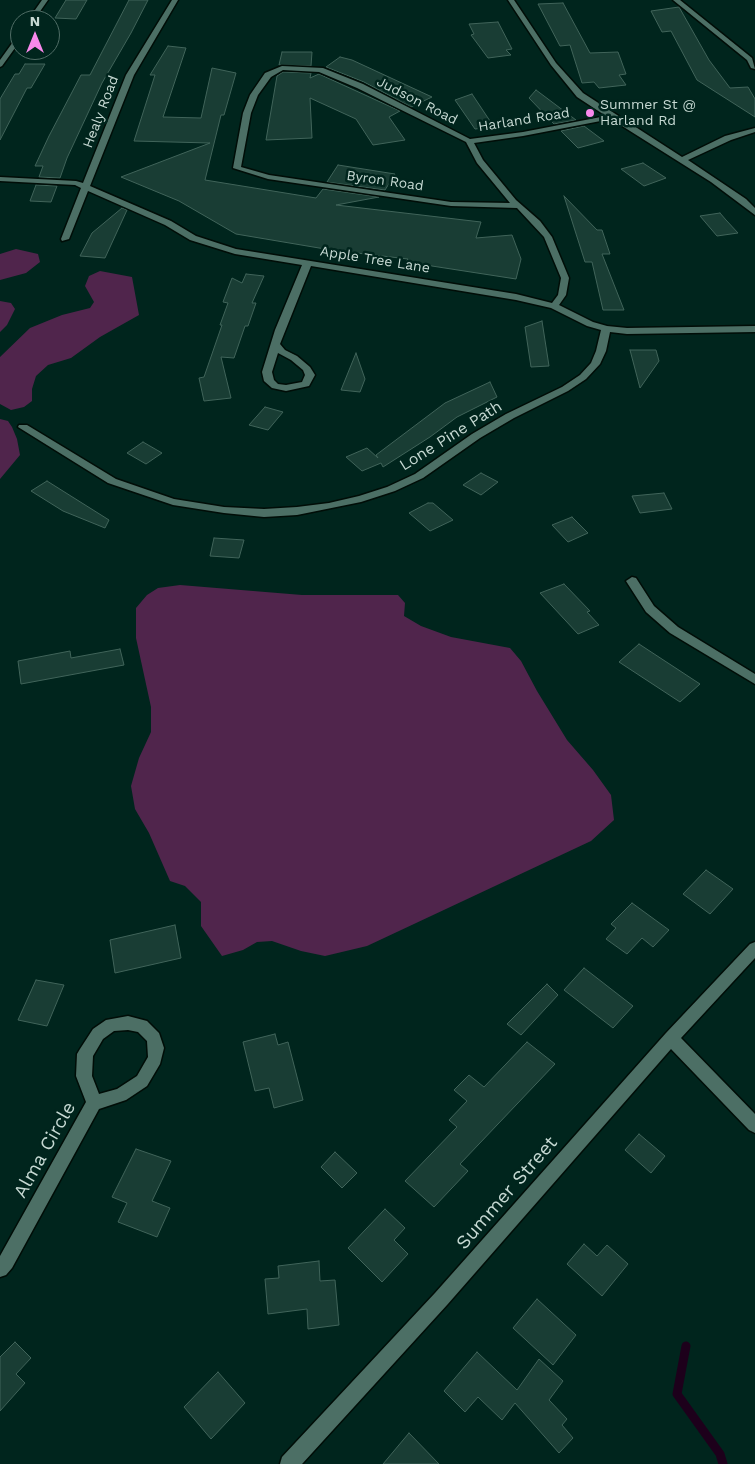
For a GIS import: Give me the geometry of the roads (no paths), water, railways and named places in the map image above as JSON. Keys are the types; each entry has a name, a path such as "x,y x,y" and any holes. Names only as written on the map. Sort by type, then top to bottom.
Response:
{"street":[{"name":"Healy Road","path":"65,239 87,188 130,75 175,0"},
{"path":"511,0 534,37 564,78 580,95 730,191 755,213"},
{"path":"676,0 750,59 753,67"},
{"path":"0,65 10,50"},
{"name":"Judson Road","path":"248,172 237,168 237,160 247,113 254,95 268,75 282,68 320,70 360,86 469,141 480,161 496,178 513,202 548,237 565,278 562,295 554,306"},
{"name":"Harland Road","path":"469,141 523,134 612,117"},
{"path":"682,160 728,138 755,130"},
{"name":"Byron Road","path":"248,172 268,177 451,204 519,206"},
{"name":"Apple Tree Lane","path":"0,178 76,183 168,222 193,238 235,252 482,291 554,306 590,324 606,329 626,331 755,329"},
{"path":"276,345 282,352 294,358 307,369 310,375 306,384 286,388 275,386 269,381 267,372 276,345 307,264"},
{"name":"Lone Pine Path","path":"23,427 112,481 173,502 224,510 264,513 297,511 329,506 368,496 419,476 476,436 584,377 595,364 601,351 606,329"},
{"path":"632,581 650,608 674,630 755,680"},
{"name":"Summer Street","path":"289,1464 440,1299 671,1038 755,948"},
{"name":"Alma Circle","path":"0,1269 6,1262 94,1103 121,1095 142,1081 155,1059 156,1048 154,1038 142,1026 128,1023 111,1025 98,1034 84,1054 84,1076 94,1103"},
{"path":"671,1038 755,1125"}],"waterway":[{"path":"686,1346 677,1394 720,1454 723,1464"}],"place":[{"name":"Summer St @ Harland Rd","path":"590,113"}]}
